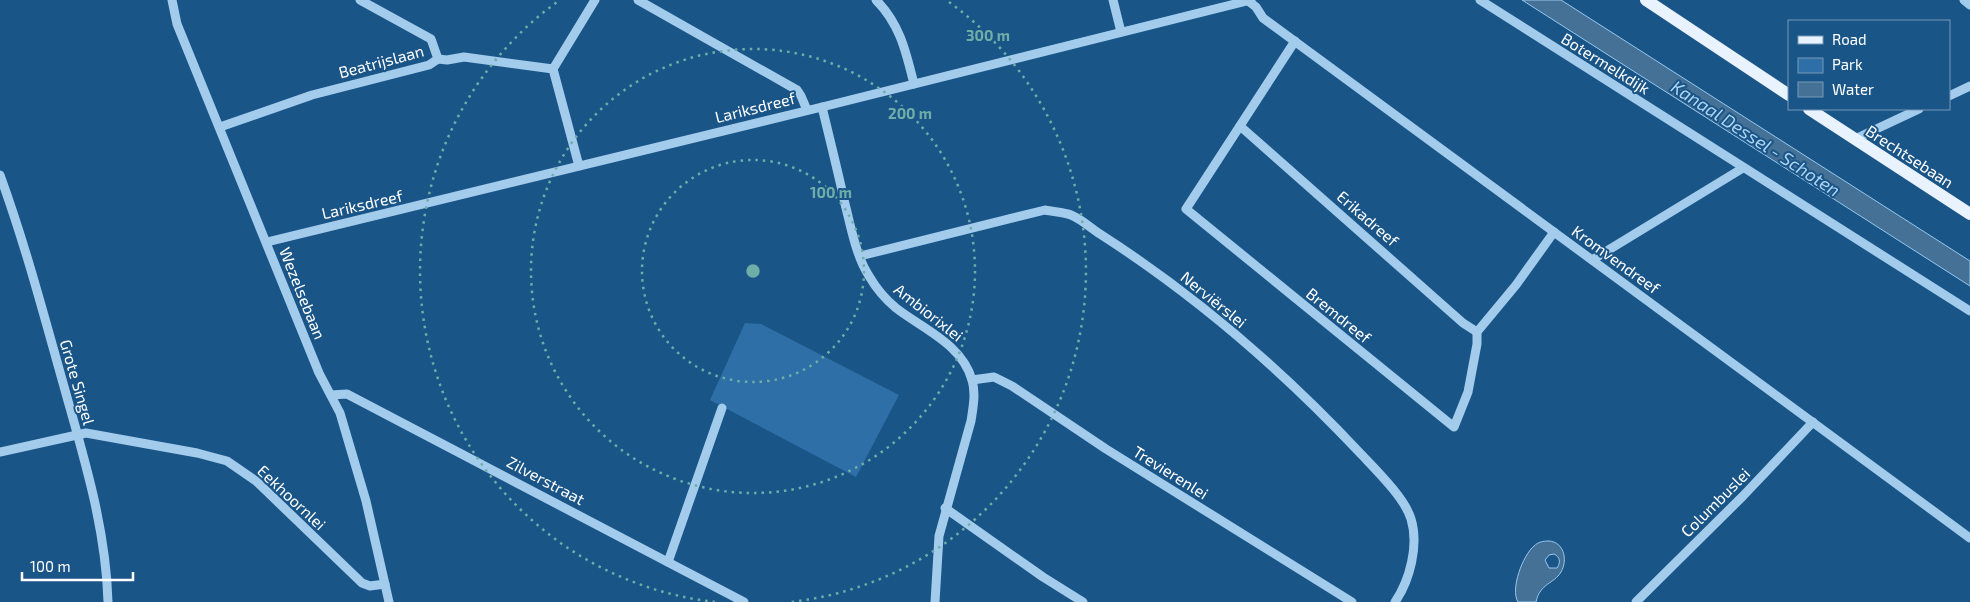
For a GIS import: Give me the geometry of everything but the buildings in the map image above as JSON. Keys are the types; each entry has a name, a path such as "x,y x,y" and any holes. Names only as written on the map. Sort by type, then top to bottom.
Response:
{"main road":[{"path":"1646,0 1788,94"},
{"name":"Brechtsebaan","path":"1811,110 1970,214"}],"street":[{"name":"Wezelsebaan","path":"172,0 177,24 319,373 340,413 366,501 389,602"},
{"path":"360,0 431,39 438,59"},
{"path":"579,166 554,69 595,0"},
{"path":"638,0 797,90 807,110"},
{"path":"876,0 889,14 902,36 914,84"},
{"path":"1113,0 1121,32"},
{"name":"Lariksdreef","path":"267,242 822,107 1248,0"},
{"name":"Kromvendreef","path":"1248,0 1256,7 1263,18 1970,538"},
{"name":"Botermelkdijk","path":"1480,0 1970,311"},
{"path":"1964,0 1970,5"},
{"name":"Bremdreef","path":"1294,41 1186,209 1454,427 1468,392 1477,344 1477,332"},
{"name":"Beatrijslaan","path":"220,127 312,94 429,65 438,59 447,60 464,57 554,69"},
{"path":"1950,96 1970,86"},
{"name":"Ambiorixlei","path":"822,107 860,256 868,275 878,290 896,307 954,349 964,362 972,380 974,404 971,421 938,536 935,602"},
{"path":"1855,139 1917,110"},
{"name":"Erikadreef","path":"1240,126 1463,323 1477,332"},
{"path":"1592,260 1743,168"},
{"name":"Grote Singel","path":"0,175 36,284 93,494 103,545 108,602"},
{"name":"Nerviërslei","path":"860,256 1046,210 1072,215 1122,248 1209,313 1321,412 1380,475 1407,509 1412,520 1413,552 1410,569 1395,602"},
{"path":"1477,332 1516,285 1554,232"},
{"name":"Trevierenlei","path":"972,380 994,376 1012,386 1106,448 1352,602"},
{"name":"Zilverstraat","path":"332,395 347,394 744,602"},
{"path":"668,562 722,408"},
{"name":"Columbuslei","path":"1636,602 1743,496 1813,422"},
{"name":"Eekhoornlei","path":"0,452 86,433 197,452 227,461 256,481 362,583 370,586 385,584"},
{"path":"945,508 1042,577 1083,602"}],"green space":[{"path":"745,323 761,324 899,395 856,477 710,400"}],"water":[{"name":"Kanaal Dessel - Schoten","path":"1522,0 1561,0 1970,261 1970,286"},
{"path":"1547,541 1554,542 1563,552 1564,562 1561,572 1544,587 1536,602 1518,602 1516,589 1522,564 1534,546","holes":["1554,554 1558,557 1559,564 1557,568 1549,568 1545,560 1549,555"]}]}
